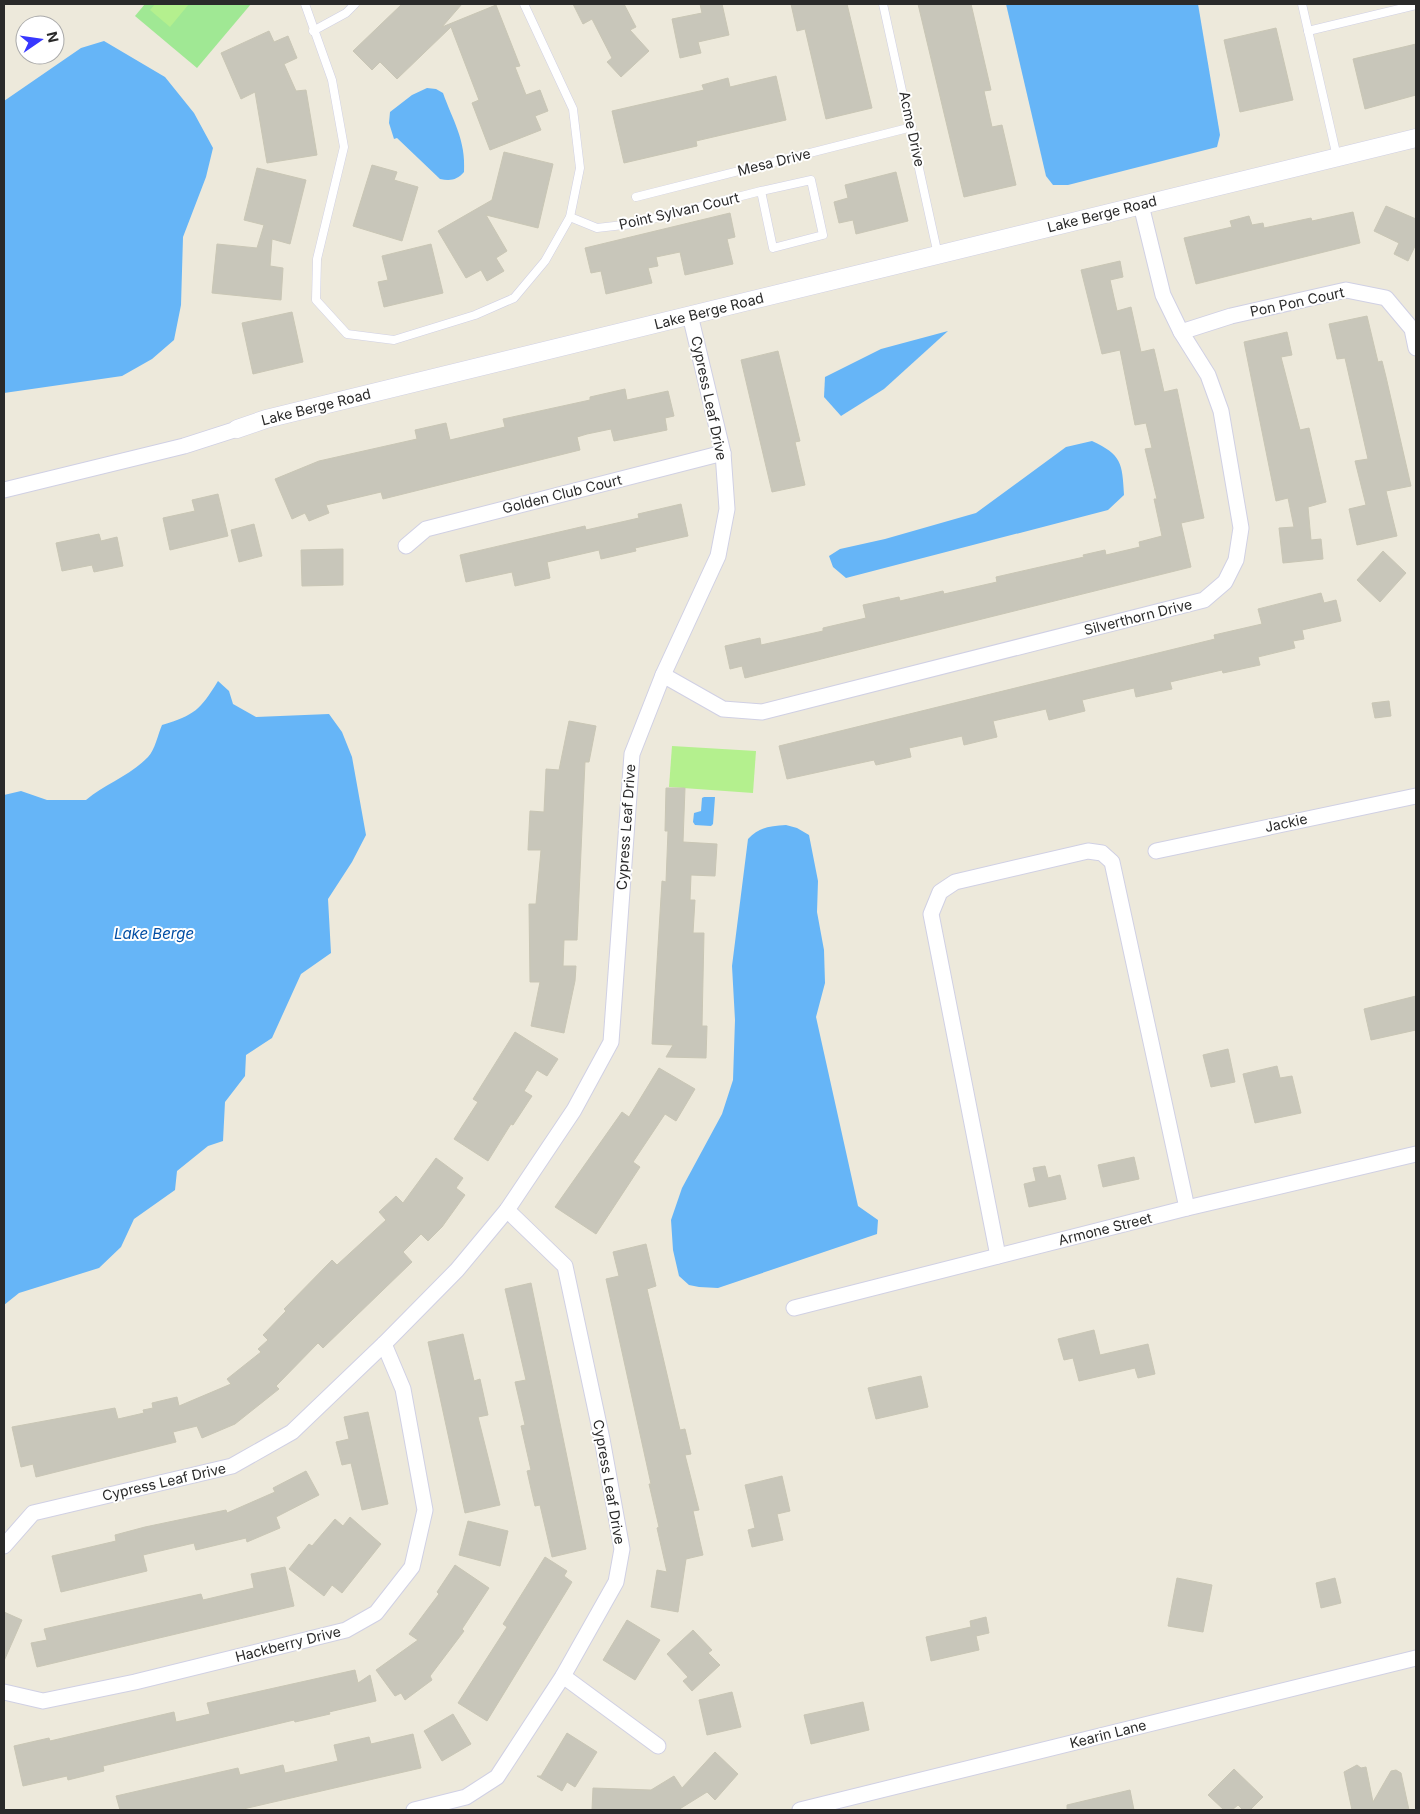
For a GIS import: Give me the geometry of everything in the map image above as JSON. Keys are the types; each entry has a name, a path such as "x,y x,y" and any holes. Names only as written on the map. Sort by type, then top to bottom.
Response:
{"street":[{"name":"Lake Berge Road","path":"4,490 184,446 266,419 1416,138"},
{"name":"Silverthorn Drive","path":"663,675 723,709 762,712 1204,600 1225,582 1236,560 1241,528 1221,411 1208,375 1181,332 1162,295 1141,205"},
{"name":"Pon Pon Court","path":"1181,332 1231,316 1346,290 1386,298 1412,329 1416,348"},
{"name":"Cypress Leaf Drive","path":"4,1546 33,1513 232,1466 292,1432 384,1344 457,1270 507,1210 574,1110 611,1042 632,754 663,675 718,556 727,509 723,453 690,316"},
{"name":"Golden Club Court","path":"406,546 426,529 723,453"},
{"name":"Jackie","path":"1156,851 1416,796"},
{"path":"998,1256 931,914 940,892 955,882 1088,851 1102,853 1112,862 1187,1208"},
{"name":"Armone Street","path":"794,1308 1187,1208 1416,1154"},
{"name":"Cypress Leaf Drive","path":"414,1810 466,1798 497,1777 563,1676 616,1582 622,1549 595,1402 565,1266 507,1210"},
{"name":"Hackberry Drive","path":"4,1692 43,1702 135,1682 346,1630 376,1613 412,1567 425,1510 403,1389 384,1344"},
{"name":"Kearin Lane","path":"800,1810 1416,1658"},
{"path":"563,1676 658,1746"}],"lane":[{"path":"305,4 332,80 344,147 317,259 316,300 347,334 394,340 475,315 514,298 545,261 570,217 580,168 573,109 524,4"},
{"path":"314,31 346,13 355,4"},
{"name":"Acme Drive","path":"883,4 912,127 938,255"},
{"path":"1302,4 1337,157"},
{"path":"1308,31 1416,5"},
{"name":"Mesa Drive","path":"636,197 912,127"},
{"name":"Point Sylvan Court","path":"570,217 597,228 632,224 761,191 811,180 823,235 772,248 761,191"}],"green space":[{"path":"145,4 251,4 197,68 135,16"},
{"path":"155,4 189,4 170,27 150,10"},
{"path":"672,746 756,751 753,793 669,787"}],"water":[{"path":"1006,4 1198,4 1220,135 1217,147 1068,185 1053,185 1046,176"},
{"path":"104,41 165,77 194,113 213,148 206,177 183,237 181,305 174,340 152,359 122,376 4,393 4,101 56,65 65,65 65,59 81,48"},
{"path":"427,88 436,89 443,93 461,140 464,172 454,179 440,179 397,138 394,139 389,123 390,112 412,95"},
{"path":"948,331 884,389 841,416 824,397 825,377 881,349"},
{"path":"1092,441 1115,456 1121,468 1124,495 1108,510 846,578 833,567 829,556 840,549 885,539 976,513 1066,447"},
{"name":"Lake Berge","path":"218,681 229,691 233,704 256,717 329,714 342,732 352,757 366,835 352,862 328,899 331,953 301,974 272,1038 246,1055 245,1076 225,1102 223,1141 208,1146 177,1171 175,1190 134,1219 121,1247 99,1268 19,1293 4,1305 4,795 21,791 47,800 86,800 148,757 153,750 162,725 182,718 196,710"},
{"path":"715,797 713,824 711,826 695,825 693,822 694,813 701,811 702,798"},
{"path":"786,825 797,828 809,835 818,881 817,912 824,950 825,983 816,1017 858,1206 878,1220 877,1234 718,1288 699,1287 689,1285 679,1276 673,1250 671,1220 682,1188 722,1114 733,1080 735,1020 732,966 748,839 756,832 765,828"}],"building":[{"path":"402,4 462,4 442,27 496,5 520,66 515,67 526,95 540,90 548,111 535,116 541,130 490,150 472,103 479,100 451,27 397,79 380,62 372,70 353,51"},
{"path":"573,4 624,4 636,27 630,30 649,51 621,77 607,62 612,58 592,19 583,24"},
{"path":"700,4 722,4 729,35 698,42 701,53 680,58 672,19 702,13"},
{"path":"791,4 847,4 872,108 826,119 805,29 797,31"},
{"path":"918,4 971,4 991,90 984,91 992,127 1002,125 1016,185 964,197"},
{"path":"1276,28 1293,100 1240,112 1224,40"},
{"path":"269,31 274,42 288,36 297,58 284,64 296,91 306,90 317,155 267,163 255,92 241,99 221,53"},
{"path":"1416,44 1416,95 1365,109 1353,59"},
{"path":"776,76 786,120 696,141 697,146 624,163 612,111 704,90 702,85 728,78 730,87"},
{"path":"504,152 553,164 538,228 486,215 507,251 496,258 504,271 487,281 481,270 466,278 438,231 492,200"},
{"path":"372,165 397,172 394,180 418,187 402,241 353,226"},
{"path":"257,168 306,180 290,244 272,239 270,266 283,268 281,300 212,293 217,244 257,248 264,225 244,220"},
{"path":"896,172 908,221 856,234 853,220 839,223 834,202 848,198 845,185"},
{"path":"1386,206 1416,219 1416,244 1408,261 1394,254 1399,243 1374,231"},
{"path":"1353,212 1360,243 1196,284 1184,238 1232,227 1230,221 1249,216 1252,225 1263,223 1264,228 1311,218 1312,221"},
{"path":"730,213 735,237 727,239 733,264 685,275 680,252 656,257 658,266 648,268 652,283 606,294 601,271 591,273 585,248"},
{"path":"431,244 443,293 384,307 378,282 388,280 382,256"},
{"path":"1120,261 1123,277 1110,280 1117,311 1131,307 1141,352 1154,349 1164,392 1177,389 1204,518 1181,523 1191,567 745,678 742,666 730,669 725,646 760,638 761,645 823,631 823,628 866,618 863,605 899,597 900,601 943,591 944,594 997,582 996,577 1084,557 1083,555 1105,550 1106,555 1140,547 1139,542 1162,536 1154,499 1157,499 1145,449 1152,448 1146,423 1135,425 1120,350 1102,354 1081,270"},
{"path":"292,312 303,362 253,374 242,323"},
{"path":"1367,316 1378,362 1382,361 1411,486 1386,491 1397,536 1357,545 1349,509 1366,505 1355,461 1368,459 1345,358 1337,359 1329,324"},
{"path":"1287,332 1292,355 1281,357 1300,430 1309,428 1326,502 1308,507 1311,540 1321,539 1323,559 1283,563 1279,528 1294,527 1288,498 1276,501 1244,342"},
{"path":"778,351 800,441 795,442 805,485 772,492 741,360"},
{"path":"625,389 627,400 668,391 674,416 665,418 667,430 614,441 611,429 587,434 577,437 580,450 383,499 381,492 326,505 329,513 309,521 305,513 292,519 275,479 319,461 417,439 415,430 446,423 450,440 505,427 503,419 590,400 590,397"},
{"path":"218,494 228,536 170,550 163,518 195,511 192,500"},
{"path":"681,504 688,536 635,548 636,551 601,559 599,550 547,562 550,578 515,586 512,572 466,582 460,555 585,526 586,530 639,518 638,514"},
{"path":"254,524 262,556 239,562 231,530"},
{"path":"99,534 101,541 117,537 123,566 94,572 92,565 62,571 56,543"},
{"path":"343,549 343,585 302,586 301,550"},
{"path":"1383,551 1406,573 1380,602 1357,580"},
{"path":"1321,593 1324,603 1336,600 1341,621 1302,630 1304,639 1293,641 1295,648 1258,657 1260,665 1223,673 1222,670 1170,682 1172,689 1136,697 1134,688 1082,700 1085,711 1049,720 1046,709 993,721 997,737 964,745 962,736 909,748 911,757 876,765 874,760 787,779 779,746 1215,639 1214,635 1262,624 1258,609"},
{"path":"1389,701 1391,716 1375,718 1372,703"},
{"path":"569,721 596,726 589,762 585,762 577,940 564,940 563,966 576,966 575,981 564,1033 531,1026 540,982 530,982 529,904 536,904 541,850 528,850 530,811 544,812 546,769 559,770"},
{"path":"666,788 685,788 683,842 717,844 715,876 691,875 690,900 695,900 693,933 704,933 702,1026 707,1026 706,1058 666,1057 673,1045 652,1044 662,881 666,882 668,831 665,831"},
{"path":"1416,996 1416,1030 1371,1040 1364,1009"},
{"path":"515,1032 558,1059 547,1076 537,1070 524,1091 532,1096 513,1125 511,1124 488,1161 454,1139 478,1102 473,1099"},
{"path":"1228,1049 1235,1082 1211,1087 1203,1055"},
{"path":"1277,1066 1280,1078 1292,1076 1301,1113 1255,1123 1243,1074"},
{"path":"659,1068 695,1089 676,1121 665,1114 633,1162 640,1167 596,1234 555,1207 622,1112 629,1117"},
{"path":"1134,1157 1139,1179 1103,1187 1098,1165"},
{"path":"436,1158 463,1178 456,1188 465,1195 442,1227 428,1241 421,1234 403,1252 412,1262 323,1348 318,1343 276,1386 279,1389 235,1424 202,1438 197,1426 173,1432 176,1442 36,1477 33,1464 21,1467 12,1427 115,1408 118,1419 144,1413 143,1410 153,1408 152,1403 177,1397 179,1406 231,1384 227,1379 261,1352 258,1349 268,1340 263,1335 286,1311 284,1309 332,1260 337,1265 386,1220 379,1212 396,1196 403,1203"},
{"path":"1045,1166 1048,1178 1060,1175 1066,1199 1029,1207 1024,1184 1036,1181 1033,1168"},
{"path":"646,1244 656,1286 647,1289 680,1430 685,1429 691,1454 685,1455 699,1510 693,1511 703,1555 686,1559 678,1612 651,1607 657,1570 667,1572 649,1484 651,1484 606,1279 619,1276 613,1252"},
{"path":"531,1283 586,1549 552,1557 540,1505 535,1506 527,1471 531,1470 521,1426 525,1425 515,1382 526,1380 505,1289"},
{"path":"1094,1330 1100,1355 1148,1344 1155,1374 1138,1378 1135,1368 1079,1381 1073,1358 1064,1360 1058,1339"},
{"path":"463,1334 474,1381 480,1379 488,1415 478,1417 500,1505 465,1513 428,1342"},
{"path":"921,1376 928,1407 876,1419 868,1388"},
{"path":"368,1412 388,1504 362,1510 351,1463 342,1465 336,1442 349,1439 344,1417"},
{"path":"306,1471 319,1495 276,1517 280,1528 247,1542 246,1538 196,1550 194,1543 143,1555 147,1571 61,1592 52,1556 116,1541 115,1535 145,1527 226,1510 227,1513 275,1492 273,1488"},
{"path":"782,1476 790,1511 777,1514 783,1540 752,1547 748,1530 755,1528 745,1485"},
{"path":"350,1517 381,1544 342,1593 332,1585 324,1596 289,1569 309,1544 312,1546 335,1519 343,1526"},
{"path":"468,1521 508,1531 500,1566 459,1555"},
{"path":"545,1557 567,1571 564,1576 572,1582 487,1721 458,1703 507,1627 503,1624"},
{"path":"455,1565 489,1588 462,1629 464,1631 430,1676 432,1680 405,1700 401,1693 395,1696 376,1670 418,1640 409,1634 439,1594 437,1592"},
{"path":"285,1567 294,1606 37,1667 31,1643 47,1640 44,1629 201,1594 203,1600 254,1588 251,1574"},
{"path":"1177,1578 1212,1585 1203,1632 1168,1626"},
{"path":"1335,1578 1341,1603 1321,1608 1316,1583"},
{"path":"4,1612 22,1620 4,1661"},
{"path":"986,1617 989,1633 976,1636 979,1650 931,1661 926,1637 971,1627 970,1621"},
{"path":"627,1620 660,1640 635,1680 603,1660"},
{"path":"693,1630 712,1650 708,1653 720,1665 692,1691 683,1681 688,1677 667,1654"},
{"path":"355,1670 358,1683 370,1675 376,1701 329,1712 330,1714 295,1722 294,1720 103,1766 104,1771 68,1780 67,1776 23,1786 14,1746 49,1738 50,1741 174,1712 176,1722 210,1714 207,1703"},
{"path":"732,1692 741,1727 707,1735 699,1700"},
{"path":"863,1702 869,1730 811,1744 804,1715"},
{"path":"453,1714 471,1744 442,1761 424,1731"},
{"path":"567,1733 597,1752 575,1787 567,1782 562,1791 537,1776 541,1776"},
{"path":"413,1734 421,1768 239,1810 120,1810 116,1796 238,1768 240,1775 283,1765 285,1773 338,1761 334,1745 369,1737 371,1744"},
{"path":"715,1752 738,1774 715,1800 707,1792 678,1810 592,1810 593,1788 651,1790 674,1776 682,1788"},
{"path":"1357,1765 1361,1768 1366,1767 1373,1802 1391,1771 1396,1770 1401,1773 1409,1810 1352,1810 1344,1772"},
{"path":"1234,1769 1263,1797 1250,1810 1243,1810 1238,1805 1232,1810 1224,1810 1208,1795"},
{"path":"1130,1790 1134,1810 1067,1810 1067,1805"}]}
